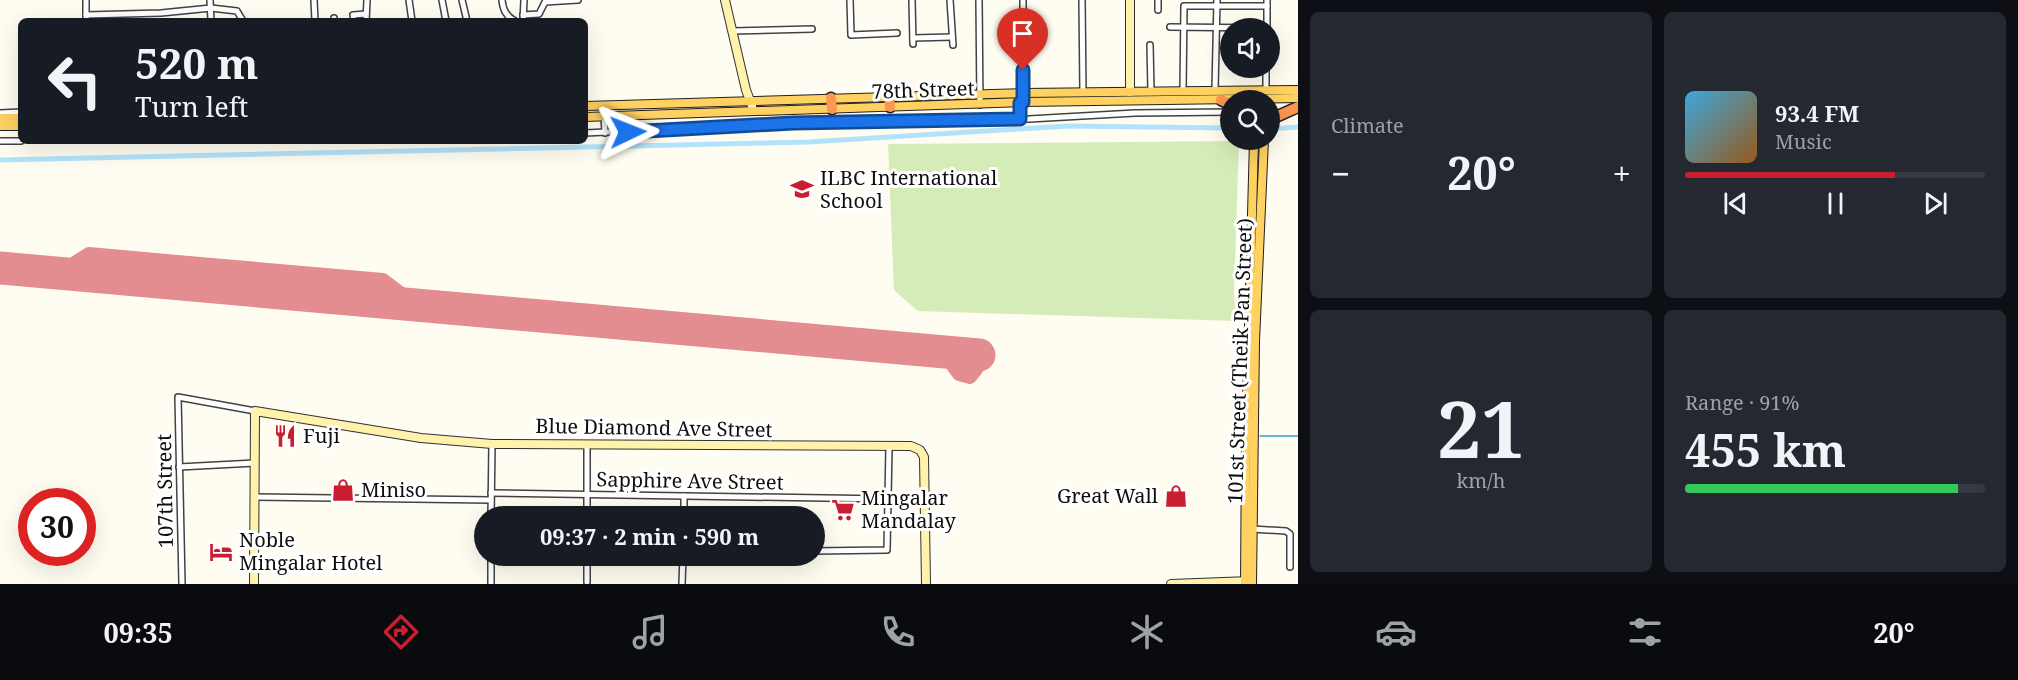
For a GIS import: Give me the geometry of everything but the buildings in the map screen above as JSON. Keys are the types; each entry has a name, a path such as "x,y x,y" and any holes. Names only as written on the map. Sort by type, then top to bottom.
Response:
{"highway":[{"path":"1280,115 1298,107"}],"main road":[{"name":"78th Street","path":"1280,93 1298,90"},
{"name":"78th Street","path":"889,102 980,105 1083,92 1130,96 1151,91 1183,91 1220,98"},
{"name":"78th Street","path":"588,117 754,110 980,94 1022,99 1130,96 1220,98"},
{"name":"78th Street","path":"1280,97 1298,98"},
{"name":"78th Street","path":"588,106 750,100 832,104"},
{"path":"0,118 18,118"},
{"path":"0,126 18,126"},
{"name":"101st Street (Theik Pan Street)","path":"1248,582 1246,437 1254,150"},
{"name":"101st Street (Theik Pan Street)","path":"1248,582 1252,529 1255,341 1264,150"}],"street":[{"path":"86,0 86,18 211,8 237,11 241,18"},
{"path":"210,0 211,18"},
{"path":"314,0 315,18"},
{"path":"366,18 368,0"},
{"path":"409,0 412,18"},
{"path":"442,0 445,18"},
{"path":"462,0 466,18"},
{"path":"502,0 509,18"},
{"path":"524,0 523,18 539,14 543,4 578,0"},
{"path":"725,0 754,110"},
{"path":"850,0 851,35 897,33"},
{"path":"912,0 913,41 952,37"},
{"path":"950,0 953,45"},
{"path":"979,0 980,105"},
{"path":"1020,119 1023,0"},
{"path":"1082,0 1083,92"},
{"path":"1123,114 1130,96 1130,0"},
{"path":"1158,0 1158,10"},
{"path":"1217,3 1216,28 1221,90"},
{"path":"1170,27 1184,27 1216,28 1267,28 1267,3 1217,3 1184,6 1184,27 1183,91"},
{"path":"354,18 353,15 366,14"},
{"path":"732,31 812,29"},
{"path":"1150,45 1151,91"},
{"path":"0,113 18,112"},
{"path":"588,133 793,123 1220,112"},
{"path":"604,116 605,133"},
{"path":"0,141 18,141"},
{"name":"107th Street","path":"182,584 178,397 255,411"},
{"path":"255,411 255,584"},
{"name":"Blue Diamond Ave Street","path":"255,411 421,438 492,444 911,446 920,450 924,457 926,584"},
{"path":"491,506 492,444"},
{"path":"587,444 587,506"},
{"path":"825,551 886,551 888,547 889,447"},
{"path":"180,466 255,463"},
{"name":"Sapphire Ave Street","path":"491,493 888,499"},
{"path":"255,496 491,500"},
{"path":"684,496 684,506"},
{"path":"1252,529 1287,531 1290,534 1290,567"},
{"path":"491,566 491,584"},
{"path":"587,566 587,582"},
{"path":"682,584 683,566"},
{"path":"1171,584 1248,582"}],"green space":[{"path":"1220,141 1220,150 1239,150 1234,294 1236,321 918,311 894,290 888,144"}],"waterway":[{"path":"0,160 809,142 1068,126 1220,128"},
{"path":"1280,128 1298,127"},
{"path":"1260,436 1298,436"}],"taxiway":[{"path":"59,273 89,254 383,280 416,305"},
{"path":"943,352 959,374 970,377 977,368 979,355"}],"runway":[{"path":"0,268 979,355"}],"place":[{"name":"ILBC International School","path":"802,189"},
{"name":"Fuji","path":"285,436"},
{"name":"Miniso","path":"343,490"},
{"name":"Great Wall","path":"1176,496"},
{"name":"Mingalar Mandalay","path":"843,510"},
{"name":"Noble Mingalar Hotel","path":"221,552"}],"route":[{"path":"628,132 793,123 1020,119 1020,103 1023,102 1023,70"}]}
